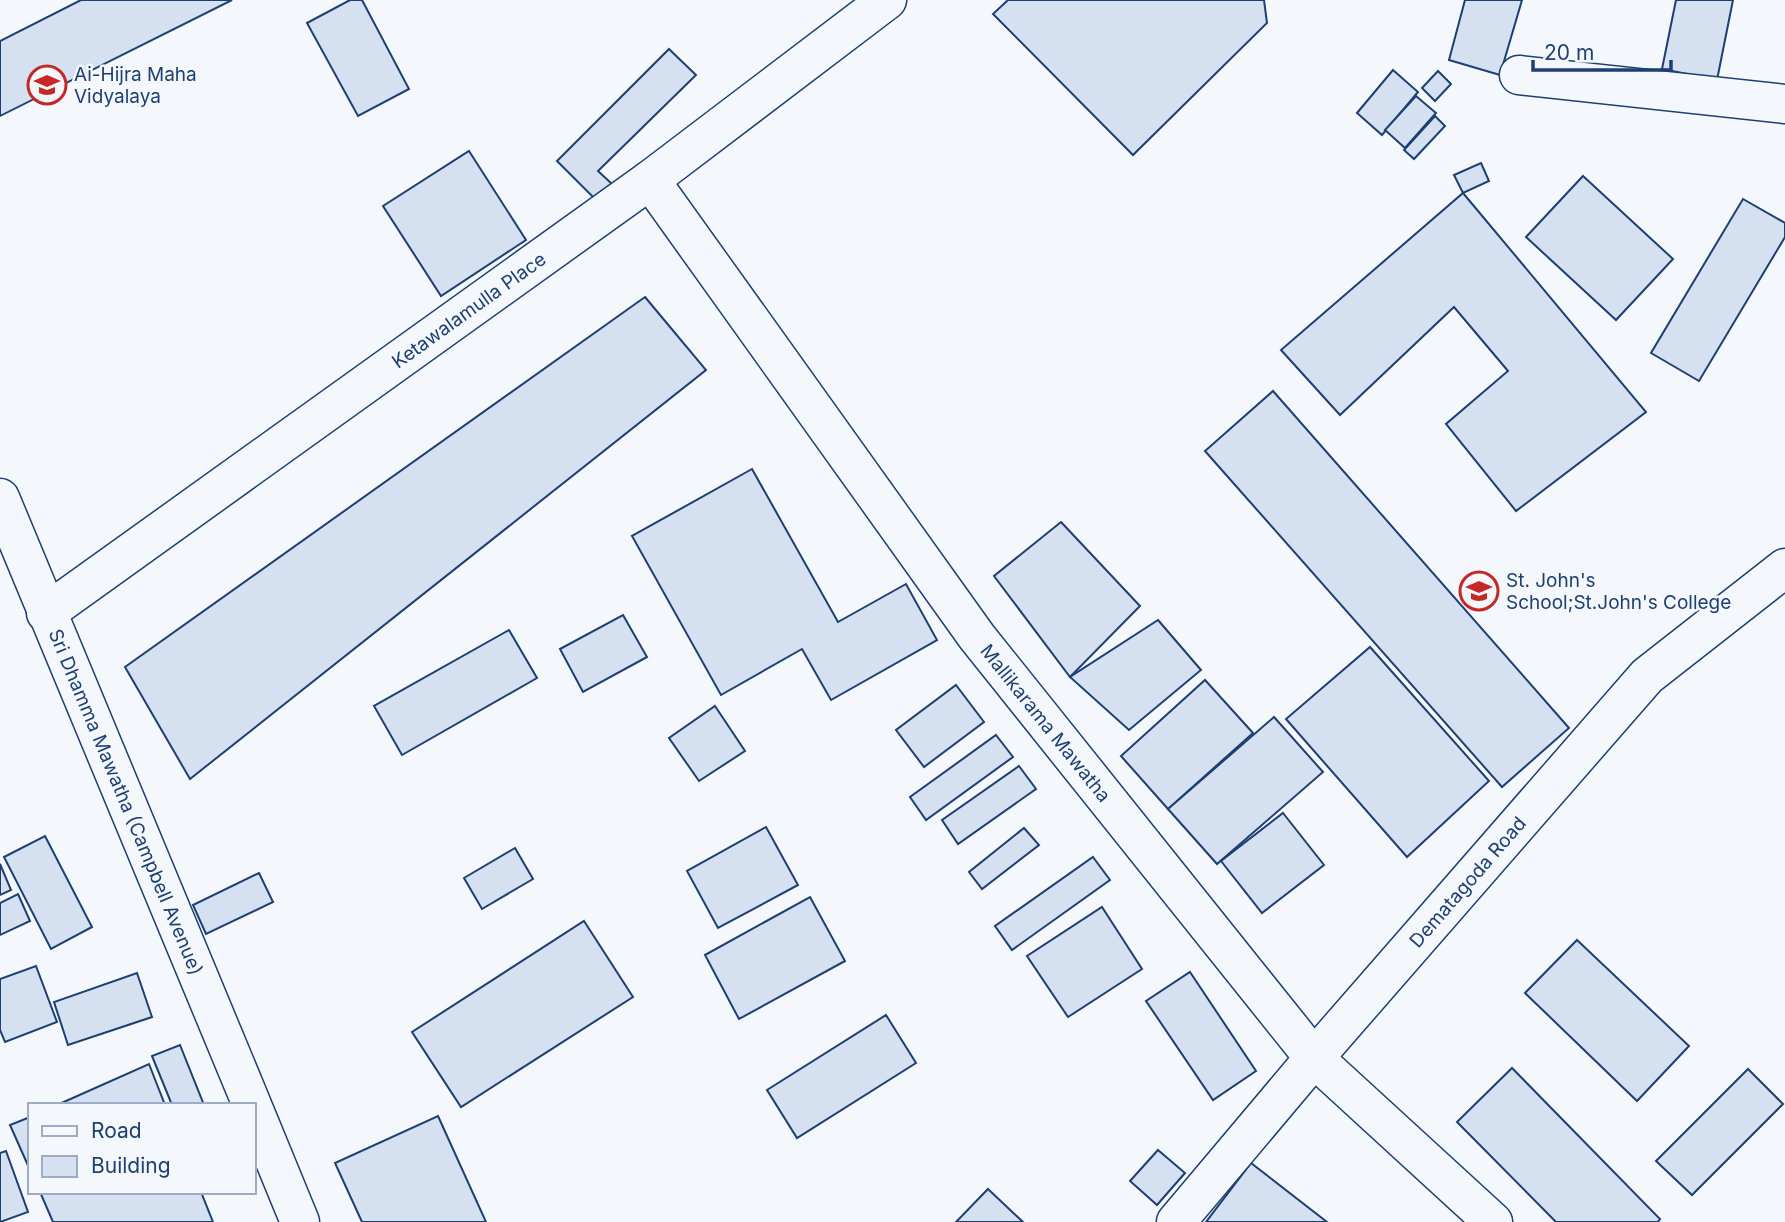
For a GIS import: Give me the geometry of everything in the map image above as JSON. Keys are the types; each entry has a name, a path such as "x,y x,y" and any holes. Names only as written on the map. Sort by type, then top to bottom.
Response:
{"street":[{"name":"Ketawalamulla Place","path":"46,613 650,180 887,0"},
{"path":"1520,75 1785,104"},
{"name":"Mallikarama Mawatha","path":"650,180 977,637 1314,1058 1493,1222"},
{"name":"Sri Dhamma Mawatha (Campbell Avenue)","path":"0,498 250,1103"},
{"name":"Dematagoda Road","path":"1176,1222 1314,1058 1647,676 1785,568"},
{"path":"256,1115 300,1222"}],"building":[{"path":"81,0 232,0 0,116 0,41"},
{"path":"350,0 362,0 409,89 358,116 307,23"},
{"path":"1008,0 1264,0 1267,23 1133,155 993,14"},
{"path":"1465,0 1522,0 1500,75 1449,60"},
{"path":"1676,0 1733,0 1717,80 1662,69"},
{"path":"669,49 696,75 598,171 612,184 595,199 557,161"},
{"path":"1393,70 1418,92 1382,135 1357,113"},
{"path":"1438,71 1451,84 1435,101 1422,88"},
{"path":"1416,96 1436,113 1405,148 1385,130"},
{"path":"1435,116 1445,126 1414,159 1404,150"},
{"path":"469,151 526,240 441,296 383,206"},
{"path":"1481,163 1489,181 1463,193 1454,175"},
{"path":"1583,176 1673,259 1616,320 1526,237"},
{"path":"1463,193 1646,412 1516,511 1446,424 1508,371 1454,307 1340,415 1281,350"},
{"path":"1743,199 1785,223 1785,237 1699,381 1651,353"},
{"path":"645,297 706,370 190,779 125,667"},
{"path":"1273,391 1569,728 1502,787 1205,451"},
{"path":"752,469 838,622 906,584 937,640 831,700 802,649 721,695 632,536"},
{"path":"1061,522 1140,606 1070,677 994,576"},
{"path":"623,615 647,657 583,692 560,649"},
{"path":"1158,620 1201,670 1129,730 1070,677"},
{"path":"509,630 537,678 402,755 374,706"},
{"path":"1370,647 1489,781 1407,857 1286,719"},
{"path":"1205,680 1253,733 1168,809 1121,756"},
{"path":"956,685 984,722 924,767 896,730"},
{"path":"715,706 745,751 699,781 669,738"},
{"path":"1274,717 1323,772 1217,864 1168,809"},
{"path":"996,735 1013,757 926,820 910,797"},
{"path":"1019,766 1036,789 958,844 942,820"},
{"path":"1283,813 1324,865 1262,913 1221,861"},
{"path":"766,827 798,885 718,928 687,871"},
{"path":"1024,828 1039,845 982,889 969,872"},
{"path":"45,836 92,927 51,949 4,857"},
{"path":"515,848 533,879 482,909 464,878"},
{"path":"1093,857 1110,880 1012,950 995,926"},
{"path":"0,864 11,890 0,895"},
{"path":"259,873 273,902 206,934 193,905"},
{"path":"18,894 30,921 0,935 0,903"},
{"path":"810,897 845,961 739,1019 705,955"},
{"path":"1102,907 1142,969 1068,1017 1027,956"},
{"path":"584,921 633,997 461,1107 412,1032"},
{"path":"1577,940 1689,1046 1637,1101 1525,993"},
{"path":"36,966 57,1022 5,1042 0,1030 0,979"},
{"path":"1190,972 1256,1071 1213,1100 1146,1001"},
{"path":"137,973 152,1017 68,1045 54,1002"},
{"path":"886,1015 916,1063 797,1138 767,1090"},
{"path":"180,1045 203,1103 171,1103 152,1056"},
{"path":"149,1064 164,1103 61,1103"},
{"path":"1512,1068 1660,1219 1658,1222 1556,1222 1457,1122"},
{"path":"1748,1069 1783,1104 1692,1195 1656,1161"},
{"path":"438,1116 486,1222 362,1222 335,1163"},
{"path":"28,1118 28,1166 10,1125"},
{"path":"1158,1150 1185,1173 1157,1205 1130,1181"},
{"path":"6,1151 28,1212 0,1222 0,1153"},
{"path":"1251,1163 1327,1222 1206,1222"},
{"path":"988,1189 1023,1222 956,1222"},
{"path":"41,1194 202,1194 213,1222 53,1222"}],"place":[{"name":"Ai-Hijra Maha Vidyalaya","path":"47,85"},
{"name":"St. John's School;St.John's College","path":"1479,591"}]}
